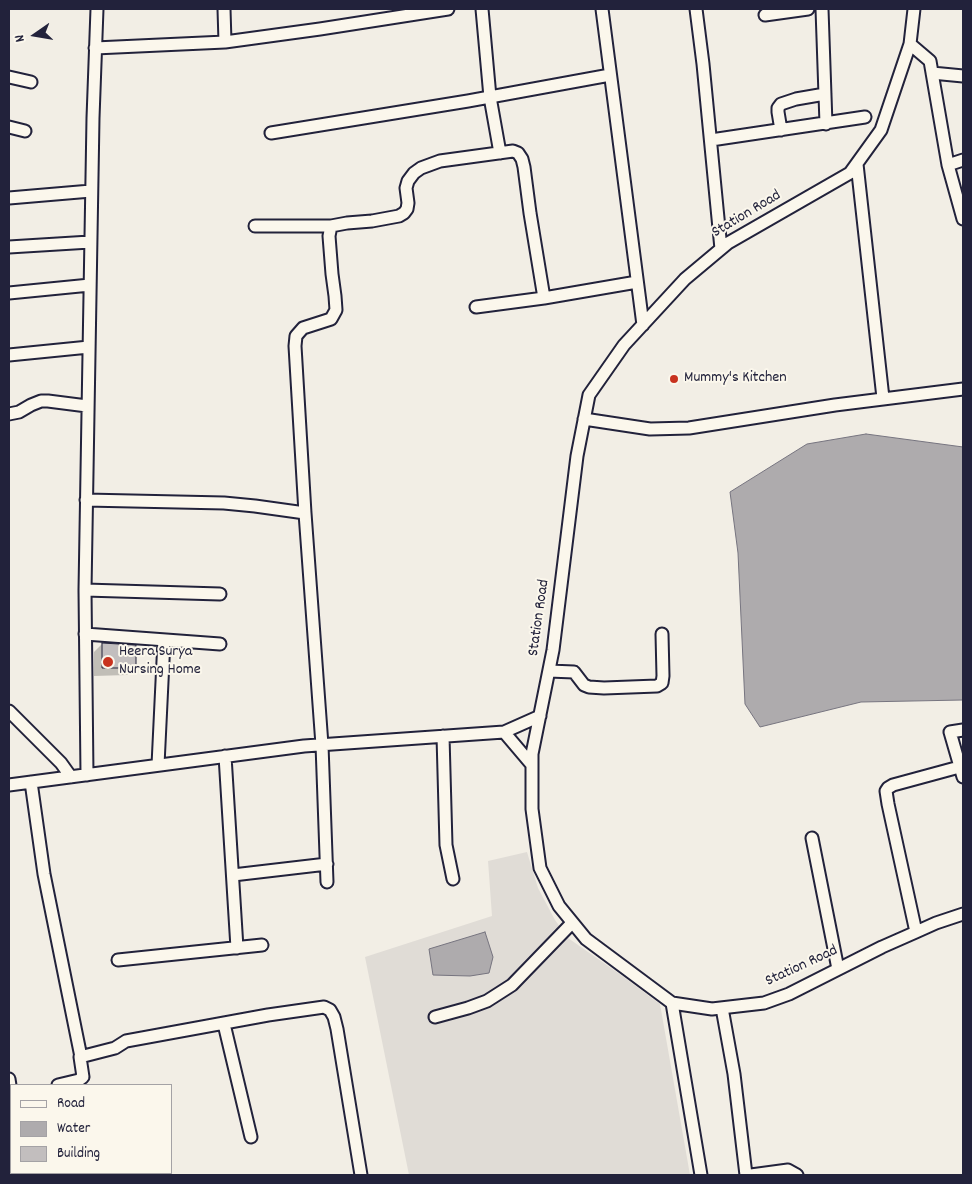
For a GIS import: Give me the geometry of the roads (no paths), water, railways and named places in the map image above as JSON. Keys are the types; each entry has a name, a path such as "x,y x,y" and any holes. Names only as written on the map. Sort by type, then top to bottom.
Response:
{"street":[{"path":"87,774 84,590 91,190 97,9"},
{"path":"224,9 225,42"},
{"path":"95,48 225,42 448,9"},
{"path":"482,9 490,97 500,153"},
{"path":"602,9 643,325"},
{"path":"696,9 721,249"},
{"path":"765,15 808,9"},
{"path":"822,9 826,124"},
{"name":"Station Road","path":"914,9 910,44 881,130 850,173 728,243 685,279 624,345 589,395 576,456 554,641 532,754 532,809 540,868 559,906 586,939 672,1003 712,1009 764,1003 788,994 936,923 963,914"},
{"path":"910,44 930,61 948,165 963,219"},
{"path":"932,73 963,76"},
{"path":"271,133 610,75"},
{"path":"9,77 31,82"},
{"path":"782,130 778,112 781,104 796,99 825,94"},
{"path":"711,140 866,117"},
{"path":"9,127 25,131"},
{"path":"255,226 331,226 347,222 372,221 399,216 407,209 406,188 408,181 421,168 440,161 513,151 518,153 522,159 526,174 530,213 544,298"},
{"path":"948,165 963,160"},
{"path":"857,164 883,398"},
{"path":"9,198 91,190"},
{"path":"327,882 322,745 295,346 296,336 303,328 331,318 336,310 330,255 329,236 331,226"},
{"path":"9,247 90,242"},
{"path":"476,307 544,298 637,282"},
{"path":"9,293 90,285"},
{"path":"9,356 88,347"},
{"path":"584,419 650,429 689,428 883,398 963,389"},
{"path":"9,414 20,412 31,405 48,401 88,406"},
{"path":"86,500 224,504 305,513"},
{"path":"84,590 220,594"},
{"path":"85,634 220,644"},
{"path":"549,670 574,672 589,687 657,686 662,683 663,676 662,634"},
{"path":"158,765 164,640"},
{"path":"9,711 71,776"},
{"path":"9,785 322,745 504,732 540,716"},
{"path":"916,932 886,791 893,785 962,770 950,732 963,730"},
{"path":"504,732 532,765"},
{"path":"443,736 446,846 454,879"},
{"path":"225,756 237,948"},
{"path":"31,782 44,874 83,1074 82,1078 61,1084"},
{"path":"812,838 838,969"},
{"path":"233,875 327,864"},
{"path":"435,1017 460,1011 487,1001 512,985 572,923"},
{"path":"118,960 262,945"},
{"path":"672,1003 700,1175"},
{"path":"81,1057 116,1048 129,1040 324,1007 330,1010 337,1029 361,1175"},
{"path":"722,1008 734,1074 746,1175"},
{"path":"224,1024 251,1137"},
{"path":"751,1175 788,1170 797,1175"}],"water":[{"path":"866,434 963,447 963,700 861,702 760,727 745,704 738,553 730,492 807,444"},
{"path":"485,932 493,957 489,973 470,976 433,975 429,949"}],"place":[{"name":"Mummy's Kitchen","path":"674,379"},
{"name":"Heera Surya Nursing Home","path":"108,662"}]}
